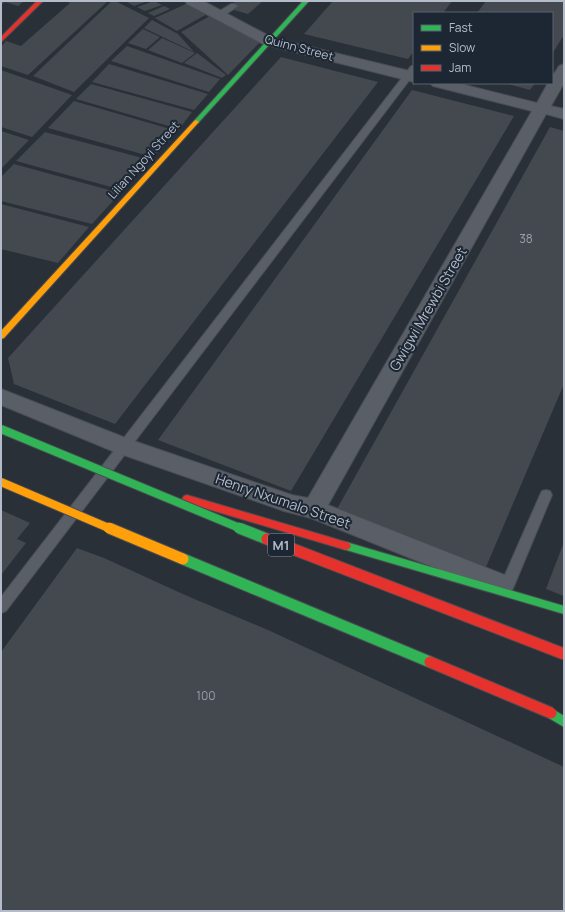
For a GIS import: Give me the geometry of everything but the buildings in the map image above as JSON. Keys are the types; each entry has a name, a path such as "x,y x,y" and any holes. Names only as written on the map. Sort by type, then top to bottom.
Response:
{"main road":[{"path":"1,40 40,1"},
{"name":"Lilian Ngoyi Street","path":"1,336 303,1"},
{"name":"M1","path":"1,429 310,557 564,654"},
{"path":"1,482 551,713 564,717"},
{"path":"134,483 564,609"},
{"path":"551,713 564,722"}],"street":[{"name":"Quinn Street","path":"192,1 268,41 412,74"},
{"name":"Gwigwi Mrewbi Street","path":"314,508 564,69"},
{"path":"442,84 564,114"},
{"name":"Henry Nxumalo Street","path":"1,397 123,446 292,504 314,508 564,609"}],"lane":[{"path":"219,15 234,6"},
{"path":"1,607 123,446 412,74"},
{"path":"507,586 546,495"}],"traffic: fast":[{"path":"196,122 306,1"},
{"path":"1,429 267,539"},
{"path":"346,546 564,610"},
{"path":"183,559 430,662"},
{"path":"551,713 564,722"}],"traffic: slow":[{"path":"1,336 196,122"},
{"path":"1,482 183,559"}],"traffic: jam":[{"path":"1,40 40,1"},
{"path":"187,499 346,546"},
{"path":"267,539 564,654"},
{"path":"430,662 551,713"}]}
